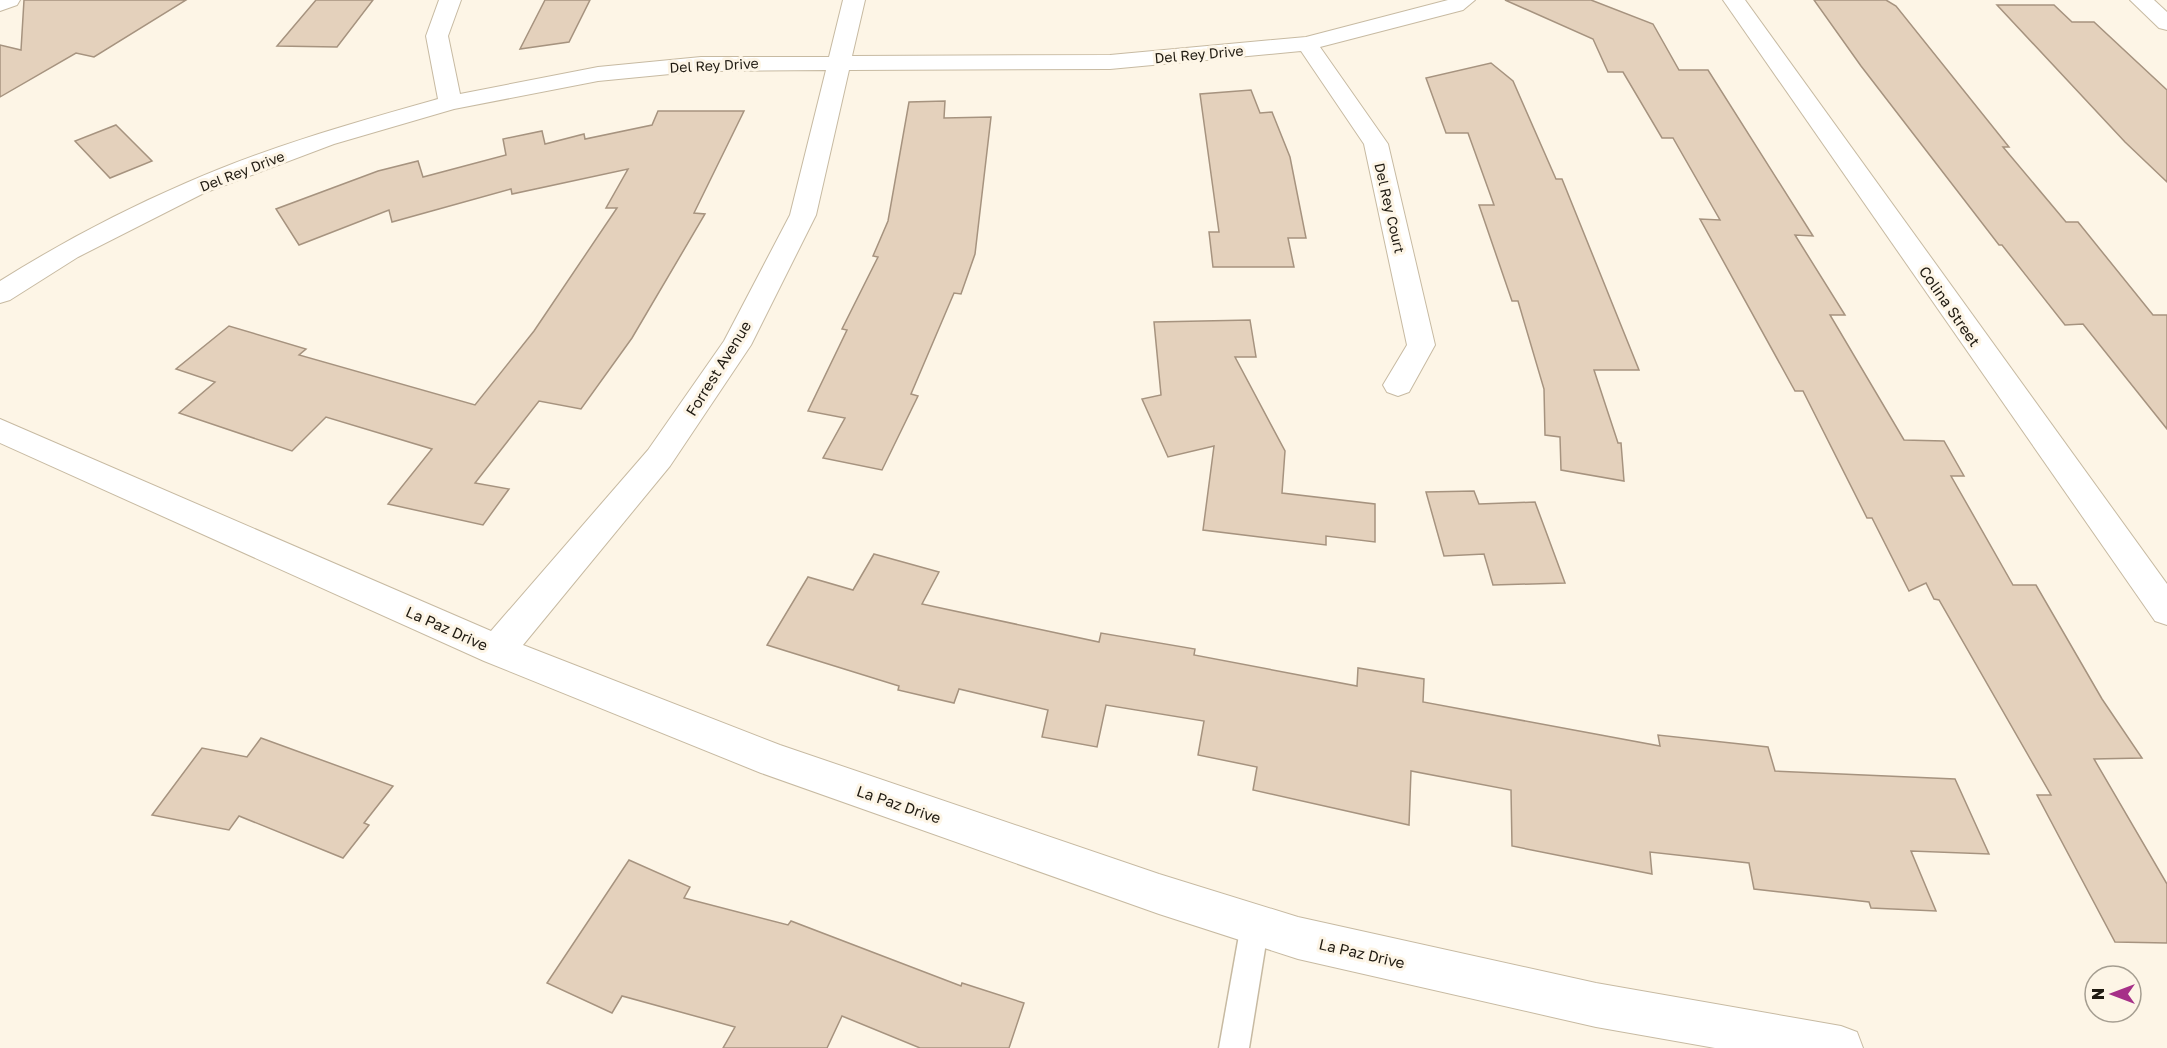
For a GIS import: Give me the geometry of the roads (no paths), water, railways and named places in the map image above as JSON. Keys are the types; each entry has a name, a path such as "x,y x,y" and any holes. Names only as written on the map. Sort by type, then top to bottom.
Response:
{"street":[{"path":"0,5 9,0"},
{"path":"450,0 437,36 450,103"},
{"name":"Forrest Avenue","path":"497,650 659,458 737,345 802,215 841,62 854,0"},
{"name":"Del Rey Drive","path":"0,294 68,251 195,188 325,139 450,103 598,74 701,64 1110,62 1307,44 1455,5 1464,0"},
{"name":"Colina Street","path":"1734,0 2167,611"},
{"path":"2141,0 2167,23"},
{"name":"Del Rey Court","path":"1307,44 1376,144 1421,345 1398,385"},
{"name":"La Paz Drive","path":"0,430 497,650 775,761 1159,894 1298,938 1596,1005 1841,1048"}],"lane":[{"path":"1234,1048 1255,924"}]}
